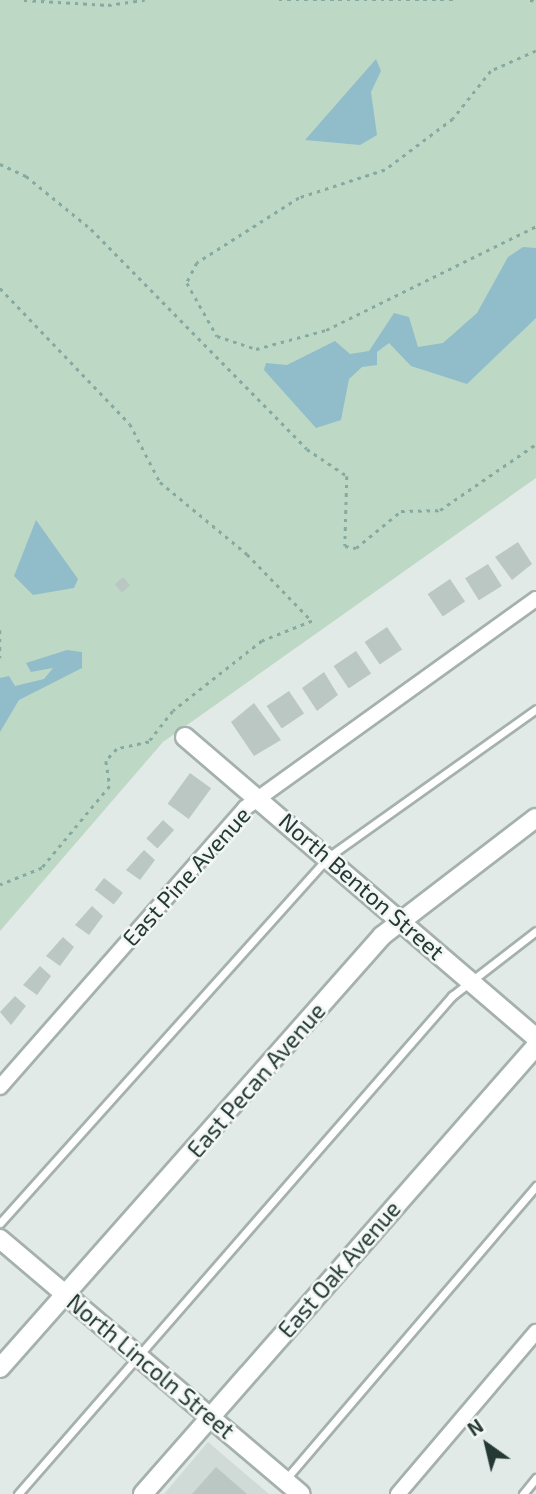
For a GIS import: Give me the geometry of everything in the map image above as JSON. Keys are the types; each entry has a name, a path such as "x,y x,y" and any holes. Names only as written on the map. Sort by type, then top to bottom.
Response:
{"street":[{"name":"East Pine Avenue","path":"0,1087 208,846 258,798 536,599"},
{"name":"North Benton Street","path":"186,737 536,1038"},
{"name":"East Pecan Avenue","path":"0,1368 65,1292 400,920 536,818"},
{"name":"East Oak Avenue","path":"143,1494 536,1045"},
{"name":"North Lincoln Street","path":"0,1239 301,1494"},
{"path":"398,1494 536,1332"}],"lane":[{"path":"0,1223 196,1012 328,857 536,709"},
{"path":"18,1494 137,1354 470,980 536,931"},
{"path":"284,1480 536,1186"},
{"path":"523,1494 536,1479"}],"path":[{"path":"24,0 145,0"},
{"path":"279,0 454,0"},
{"path":"530,0 536,1"},
{"path":"536,51 491,71 453,119 385,170 299,198 197,263 187,283 217,336 256,349 326,330 417,280 536,226"},
{"path":"0,164 26,176 91,229 307,449 347,476 345,547 356,548 401,511 440,510 536,444"},
{"path":"0,288 130,424 160,482 247,554 312,621 262,641 173,711 149,742 117,749 106,761 110,786 42,868 0,885"},
{"path":"0,630 0,658"}],"shaded area":[{"path":"208,1442 269,1494 164,1494"}],"green space":[{"path":"0,0 536,0 536,478 163,742 0,931"}],"water":[{"path":"376,59 381,71 371,92 377,135 360,145 305,140"},
{"path":"523,247 536,248 536,318 467,384 411,366 389,343 377,352 377,365 362,367 349,379 341,420 316,428 264,370 266,363 287,365 335,341 350,354 369,351 394,313 409,317 418,347 443,343 477,313 508,257"},
{"path":"36,520 78,579 74,588 33,595 14,576"},
{"path":"67,650 82,652 82,668 19,700 0,732 0,678 9,676 15,686 44,679 53,668 31,672 26,663"}],"building":[{"path":"518,542 532,564 512,580 495,557"},
{"path":"488,564 502,586 479,600 465,578"},
{"path":"123,577 130,585 122,593 115,584"},
{"path":"450,579 465,601 443,616 428,594"},
{"path":"387,627 402,649 380,664 365,642"},
{"path":"356,651 371,673 349,688 334,666"},
{"path":"324,672 338,695 317,711 302,688"},
{"path":"289,691 304,713 282,728 267,706"},
{"path":"254,703 281,740 254,756 231,722"},
{"path":"190,773 211,788 189,819 168,804"},
{"path":"163,820 174,830 157,849 146,839"},
{"path":"144,850 155,860 140,880 126,870"},
{"path":"104,878 123,893 114,905 95,890"},
{"path":"92,906 103,916 89,935 75,925"},
{"path":"63,937 74,947 60,966 46,956"},
{"path":"40,966 51,976 37,995 23,985"},
{"path":"15,996 26,1006 11,1025 0,1012"},
{"path":"216,1467 247,1494 192,1494"}]}
